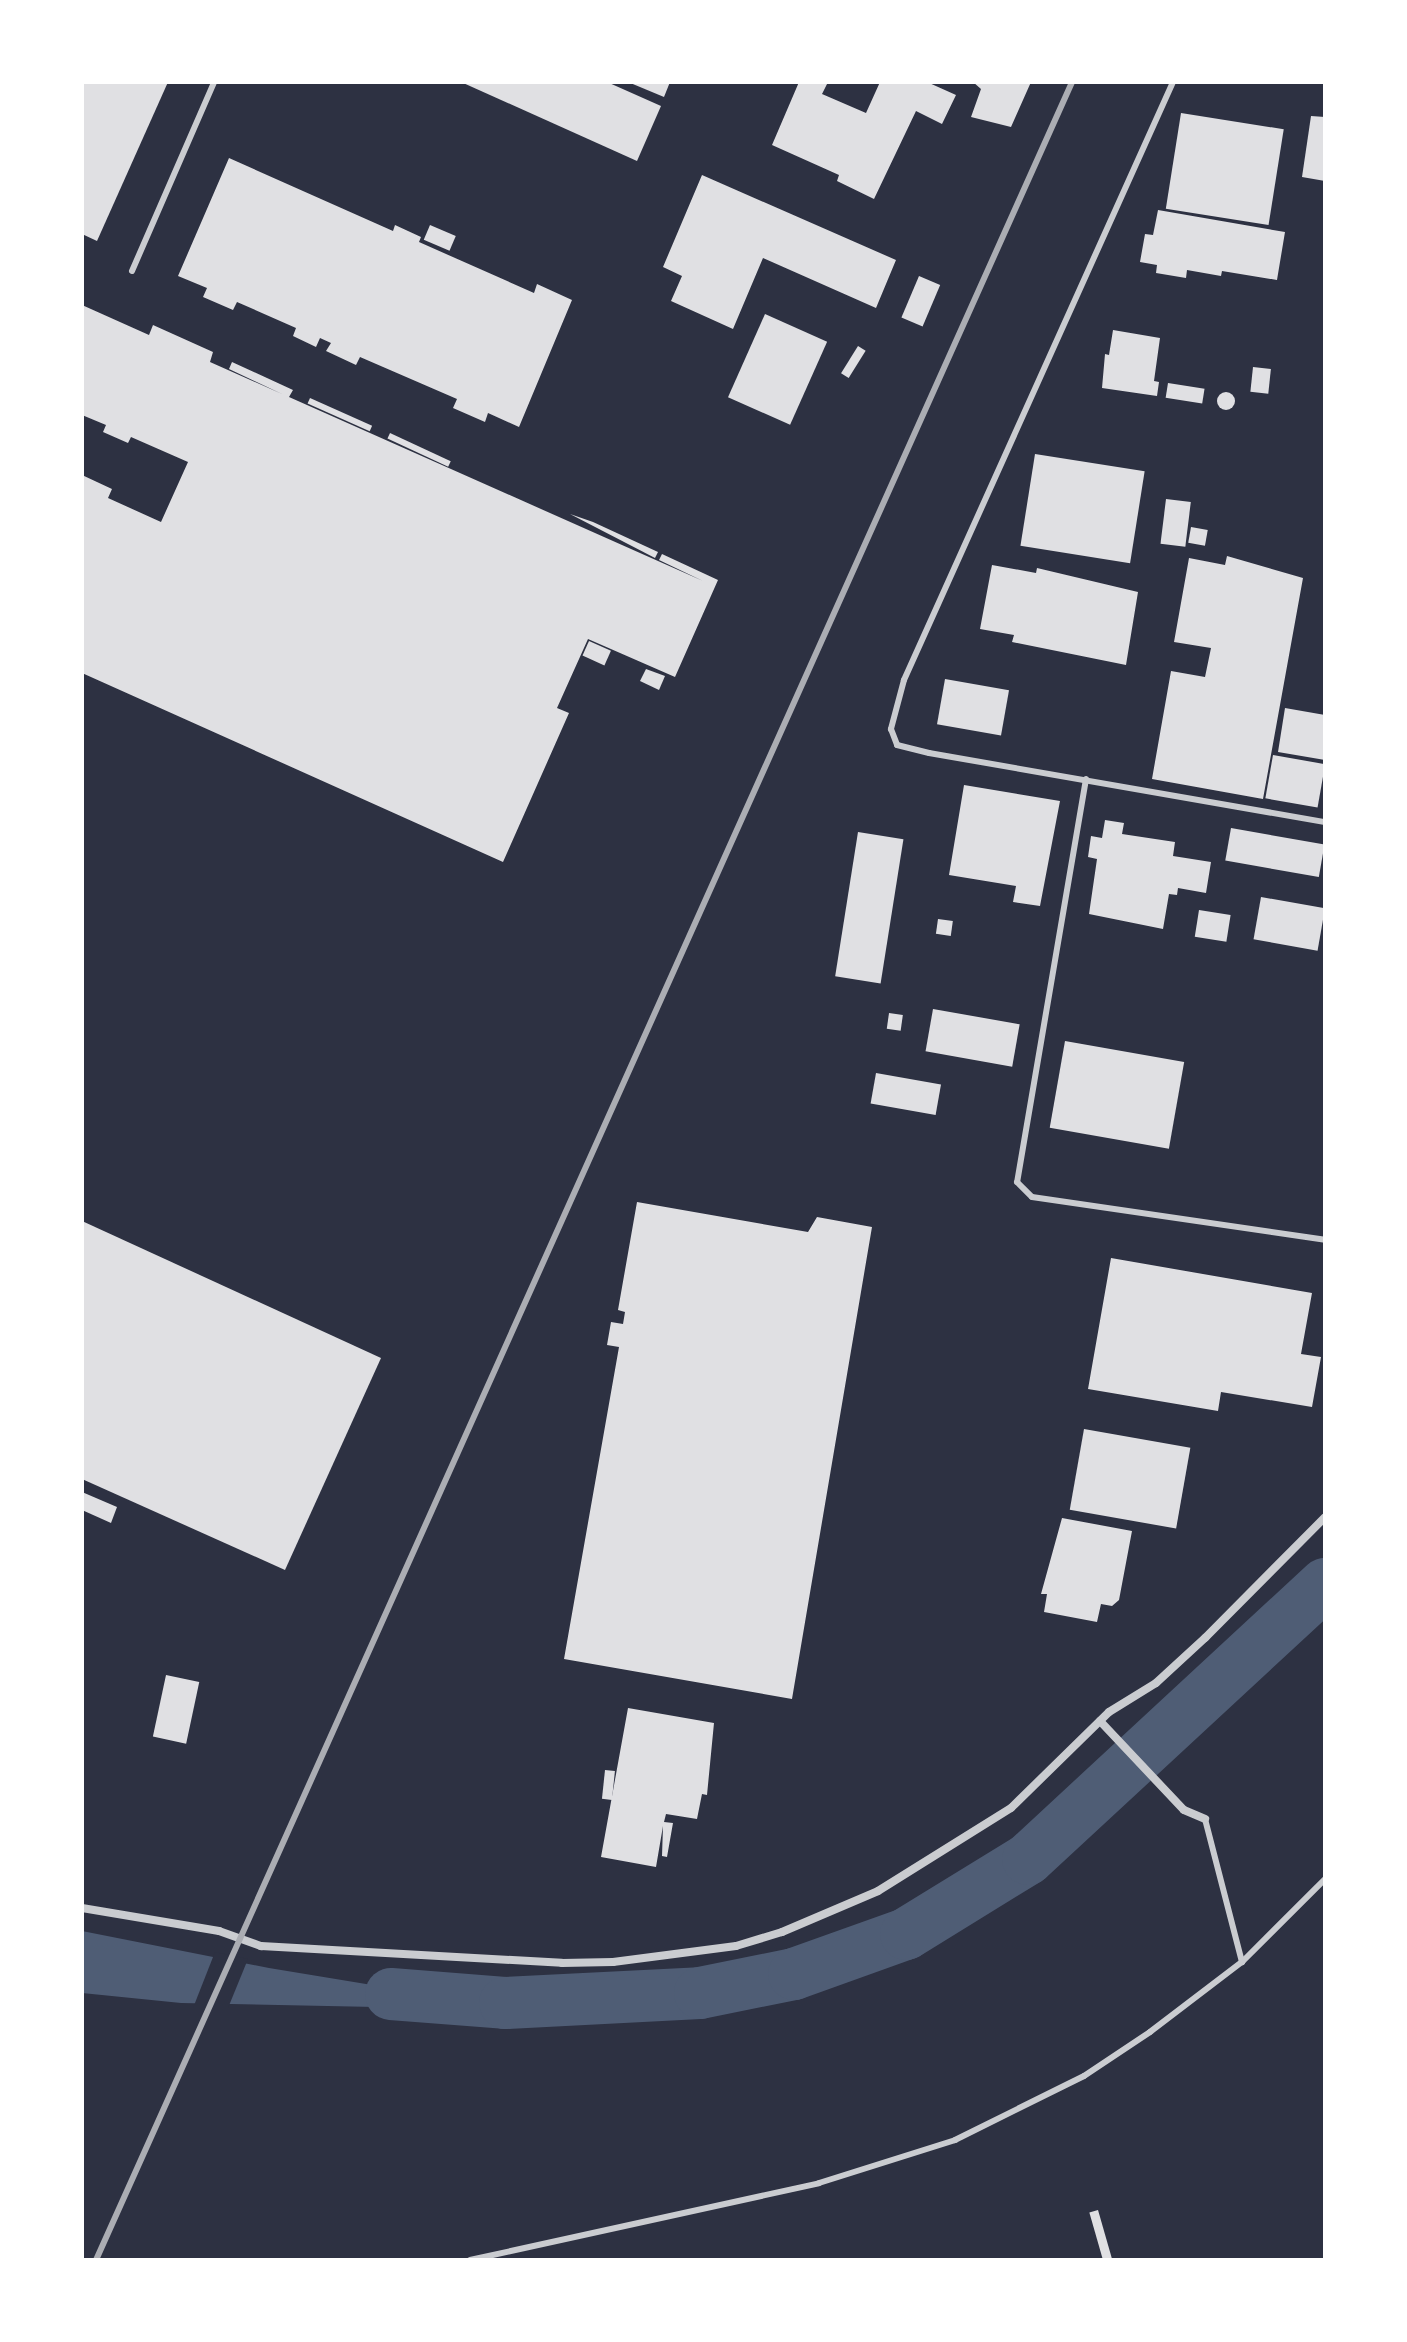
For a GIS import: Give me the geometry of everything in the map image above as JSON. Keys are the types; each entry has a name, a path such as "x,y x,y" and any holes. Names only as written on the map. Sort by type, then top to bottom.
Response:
{"street":[{"path":"82,1908 152,1924 219,1931 261,1946 356,1953 562,1963 736,1946 833,1912 931,1860 1011,1808 1100,1721 1156,1683 1325,1517"},
{"path":"1100,1721 1184,1810 1205,1819"}],"lane":[{"path":"132,271 214,82"},
{"path":"1173,82 904,680 891,729 897,745 908,748 1325,822"},
{"path":"1086,779 1017,1182 1032,1197 1325,1240"},
{"path":"1205,1819 1242,1962"},
{"path":"470,2260 819,2183 955,2140 1084,2076 1242,1962 1325,1879"}],"water":[{"path":"82,1931 269,1968 523,2010 181,2003 82,1993"}],"pier":[{"path":"215,1952 248,1959 228,2008 193,2008"}],"building":[{"path":"82,82 168,82 97,241 82,234"},
{"path":"461,82 607,82 661,106 637,161"},
{"path":"628,82 670,82 664,97"},
{"path":"799,82 828,82 822,94 866,113 880,82 927,82 956,95 942,124 916,111 874,199 837,181 839,175 772,145"},
{"path":"973,82 1031,82 1011,127 971,117 981,89"},
{"path":"1181,113 1284,129 1269,225 1166,209"},
{"path":"1311,116 1325,117 1325,181 1302,177"},
{"path":"229,158 393,231 395,225 421,237 419,242 534,293 537,284 572,300 519,427 488,413 485,422 453,408 457,399 360,357 356,365 326,351 331,343 320,338 316,347 293,336 296,328 237,302 233,310 203,297 207,288 178,276"},
{"path":"702,175 896,260 876,308 763,258 733,329 671,301 682,276 663,267"},
{"path":"1158,210 1285,232 1277,280 1222,271 1221,276 1187,270 1186,278 1156,273 1157,265 1140,262 1145,234 1153,235"},
{"path":"430,225 456,236 450,251 424,240"},
{"path":"919,276 940,285 923,326 901,317"},
{"path":"82,305 149,335 153,325 213,352 210,362 282,394 229,369 232,362 293,390 289,397 703,581 659,560 662,554 718,580 675,677 588,639 557,708 569,713 503,862 82,673 82,475 112,489 108,498 161,522 188,462 131,437 128,443 103,432 106,425 82,415"},
{"path":"765,314 827,342 790,425 728,397"},
{"path":"1113,330 1160,338 1154,381 1159,382 1157,396 1102,388 1105,354 1109,355"},
{"path":"858,346 866,351 849,378 841,373"},
{"path":"1253,367 1271,369 1268,394 1250,392"},
{"path":"1168,383 1205,389 1202,404 1166,398"},
{"path":"1226,392 1235,401 1226,410 1217,401"},
{"path":"310,398 372,426 370,431 308,403"},
{"path":"390,433 451,461 448,467 387,438"},
{"path":"1035,454 1145,471 1130,563 1020,546"},
{"path":"1166,499 1191,502 1185,547 1161,544"},
{"path":"570,514 593,522 658,552 655,558"},
{"path":"1191,527 1208,530 1205,546 1188,543"},
{"path":"1227,556 1303,578 1263,799 1152,779 1171,671 1205,677 1211,648 1174,642 1189,558 1225,565"},
{"path":"992,565 1036,573 1037,568 1138,592 1126,665 1012,642 1014,635 980,629"},
{"path":"589,641 611,651 604,665 582,656"},
{"path":"646,669 665,676 659,690 640,681"},
{"path":"945,679 1009,690 1001,736 937,724"},
{"path":"1285,708 1325,715 1325,760 1278,752"},
{"path":"1273,755 1325,764 1318,808 1265,798"},
{"path":"964,785 1060,801 1040,906 1013,902 1016,886 949,875"},
{"path":"1105,820 1124,823 1122,834 1175,842 1173,856 1211,862 1206,893 1178,888 1177,895 1169,894 1163,929 1089,914 1097,859 1088,857 1091,836 1102,838"},
{"path":"1231,828 1325,844 1319,877 1225,860"},
{"path":"858,832 903,839 881,983 835,976"},
{"path":"1261,897 1325,908 1318,951 1254,939"},
{"path":"1199,910 1231,915 1226,942 1195,937"},
{"path":"938,919 953,921 951,936 936,934"},
{"path":"933,1009 1020,1024 1012,1067 926,1051"},
{"path":"889,1013 903,1015 901,1031 887,1029"},
{"path":"1065,1041 1184,1062 1169,1149 1050,1128"},
{"path":"876,1073 941,1084 936,1115 871,1104"},
{"path":"637,1202 808,1232 817,1217 872,1227 792,1699 564,1659 619,1347 607,1345 611,1322 623,1324 625,1312 618,1310"},
{"path":"82,1221 381,1358 285,1570 82,1479"},
{"path":"1111,1258 1312,1293 1301,1354 1321,1357 1312,1407 1221,1392 1218,1411 1088,1389"},
{"path":"1084,1429 1190,1448 1176,1529 1070,1510"},
{"path":"82,1492 117,1507 111,1523 82,1510"},
{"path":"1062,1518 1132,1531 1119,1600 1112,1606 1101,1604 1097,1622 1044,1612 1047,1594 1041,1594"},
{"path":"166,1675 199,1682 186,1744 153,1737"},
{"path":"628,1708 714,1723 707,1795 702,1794 697,1819 666,1814 664,1822 673,1823 667,1857 662,1856 663,1826 656,1867 601,1857"},
{"path":"605,1770 615,1771 612,1800 602,1799"},
{"path":"1098,2210 1112,2260 1103,2260 1089,2212"}],"waterway":[{"path":"391,1994 505,2003 700,1993 794,1974 906,1934 1028,1859 1325,1584"}],"railway":[{"path":"96,2260 1072,82"}]}
